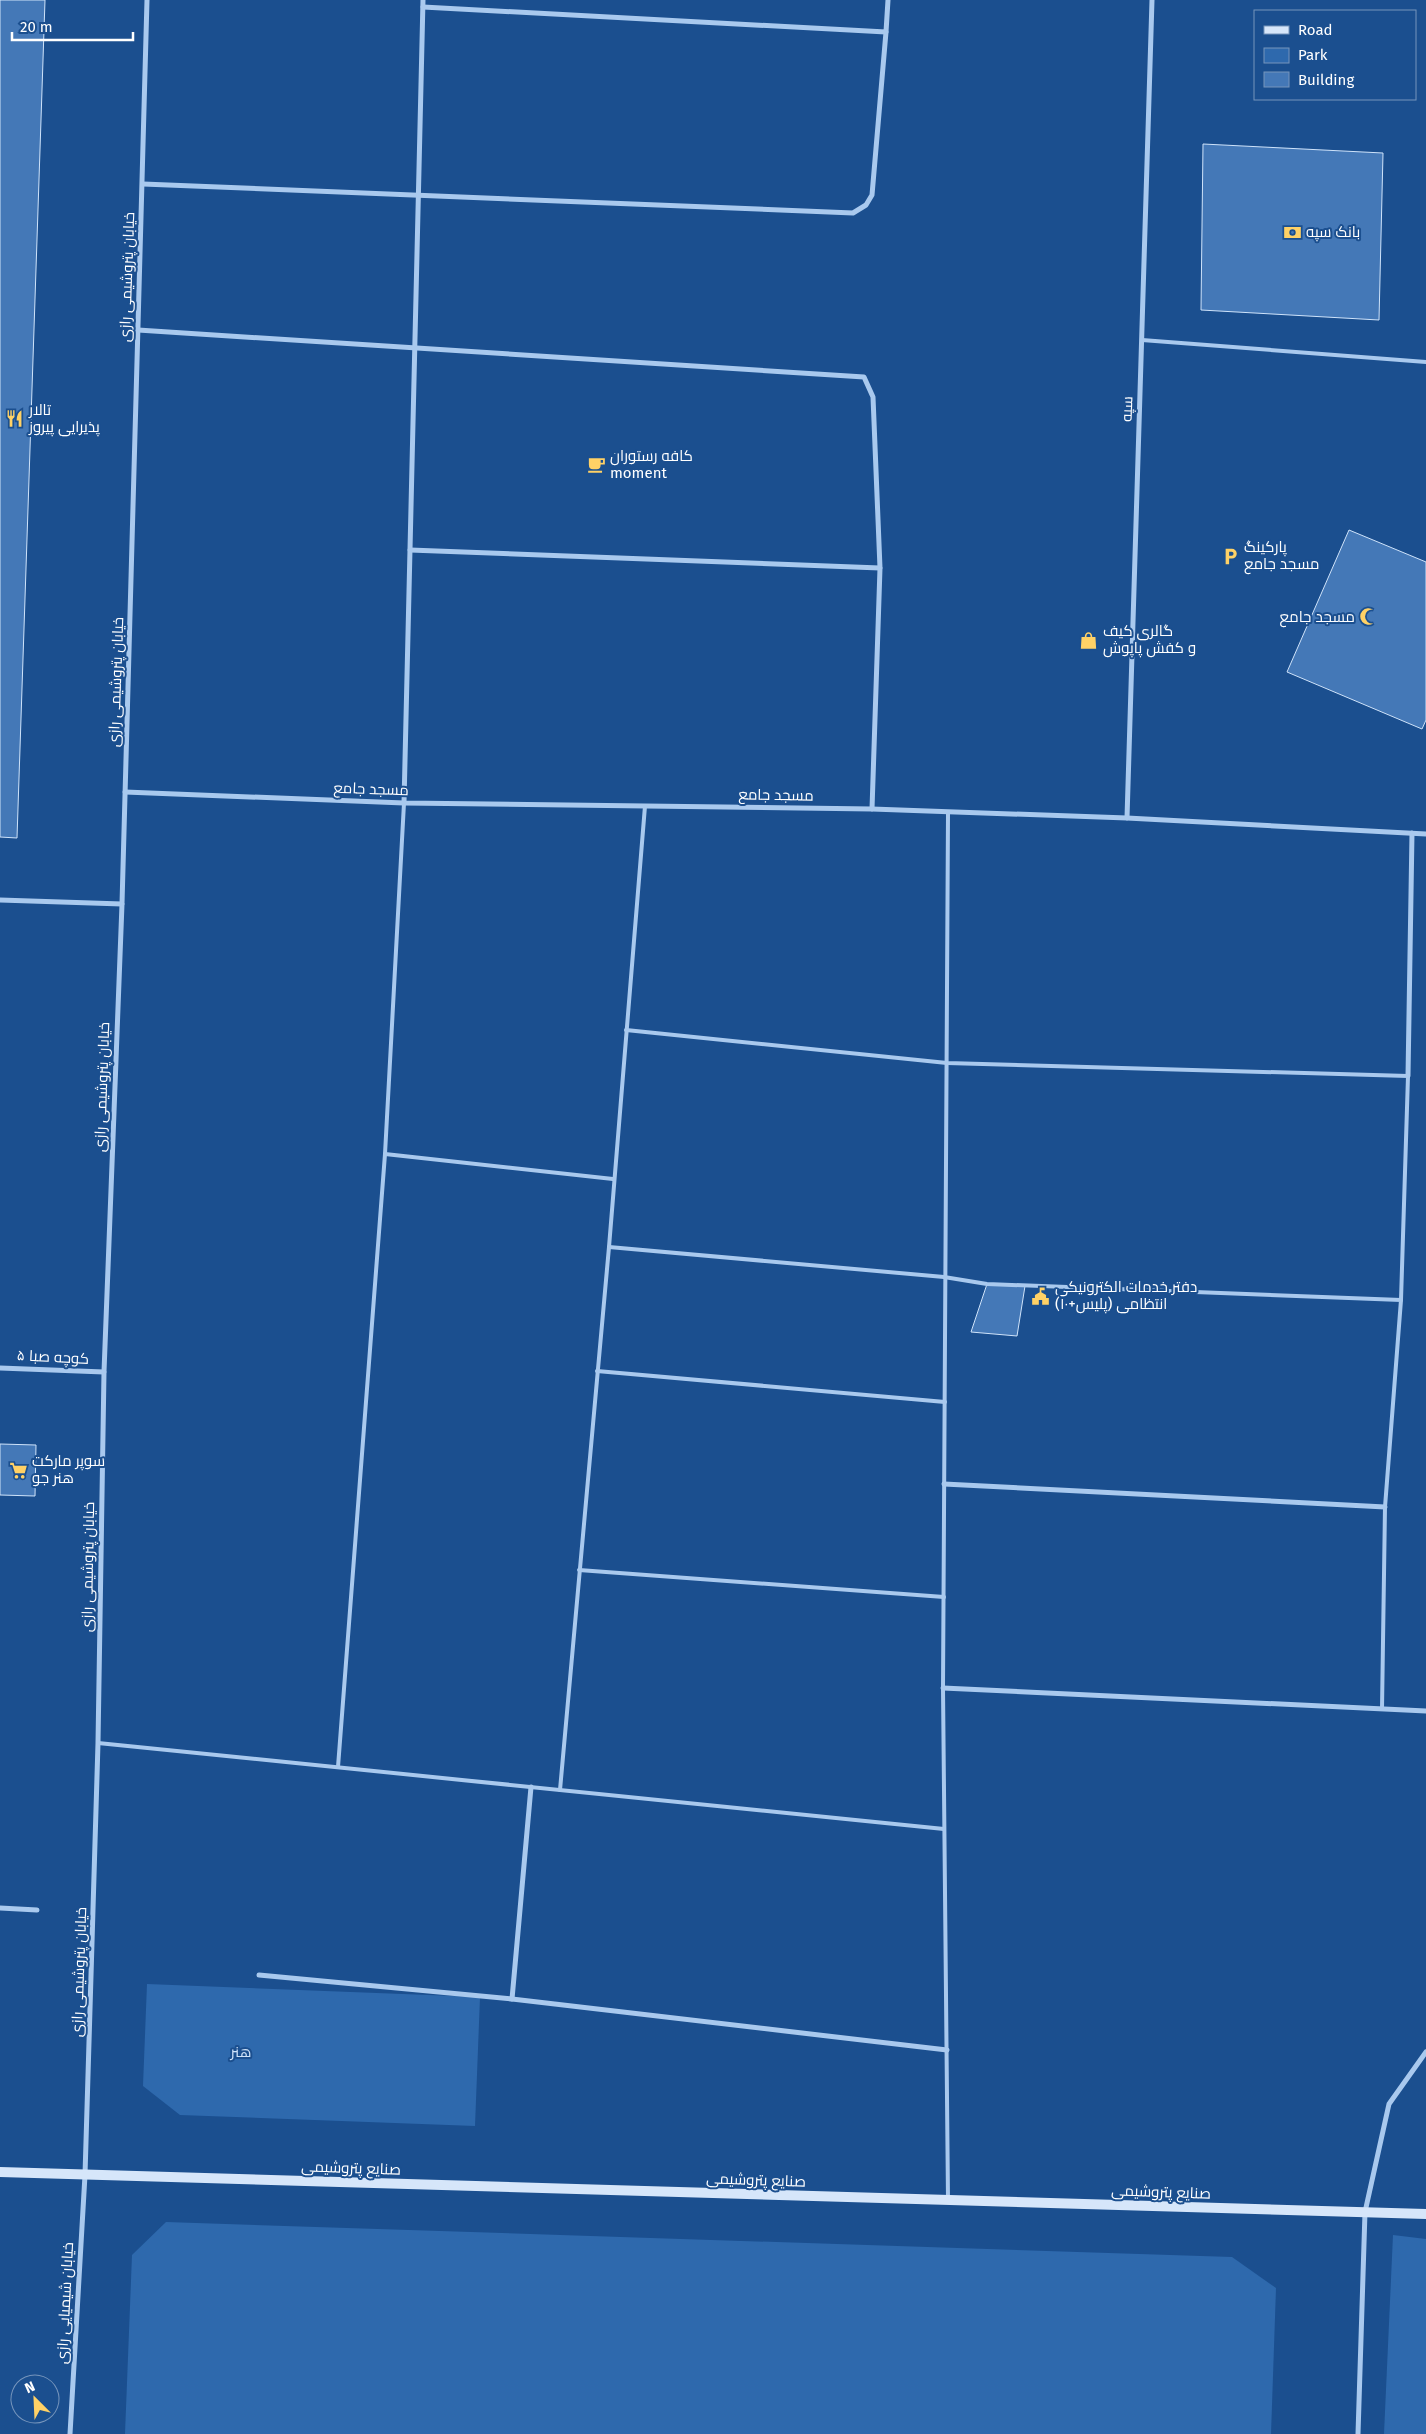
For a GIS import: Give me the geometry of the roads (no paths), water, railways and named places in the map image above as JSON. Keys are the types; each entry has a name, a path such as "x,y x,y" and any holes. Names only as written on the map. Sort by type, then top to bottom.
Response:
{"main road":[{"name":"صنایع پتروشیمی","path":"0,2172 1426,2214"}],"street":[{"name":"خیابان پتروشیمی رازی","path":"85,2174 98,1743 104,1372 122,904 147,0"},
{"path":"404,803 424,0"},
{"path":"142,184 853,213 866,205 872,195 888,0"},
{"name":"سپه","path":"1127,818 1152,0"},
{"path":"423,7 886,32"},
{"path":"138,330 864,377 873,397 880,568 872,809"},
{"path":"410,550 880,568"},
{"name":"مسجد جامع","path":"125,792 404,803 872,809 948,814 1127,818 1426,834"},
{"path":"1408,1076 1412,833"},
{"path":"0,900 122,904"},
{"name":"کوچه صبا ۵","path":"0,1368 104,1372"},
{"path":"944,1484 1385,1507"},
{"path":"943,1688 1426,1711"},
{"path":"512,1999 531,1787"},
{"path":"0,1908 36,1910"},
{"path":"259,1975 512,1999 947,2050"},
{"path":"1358,2434 1365,2212 1389,2104 1426,2052"},
{"name":"خیابان شیمیایی رازی","path":"70,2434 85,2174"}],"lane":[{"path":"1142,340 1426,362"},
{"path":"338,1767 385,1154 404,803"},
{"path":"560,1790 609,1247 613,1179 645,806"},
{"path":"948,814 943,1688 948,2200"},
{"path":"626,1030 947,1063 1408,1076 1401,1300 1385,1507 1382,1709"},
{"path":"385,1154 613,1179"},
{"path":"609,1247 944,1277 987,1284 1401,1300"},
{"path":"597,1371 945,1402"},
{"path":"580,1570 944,1597"},
{"path":"98,1743 944,1830"}],"place":[{"name":"بانک سپه","path":"1292,232"},
{"name":"تالار پذیرایی پیروز","path":"15,419"},
{"name":"کافه رستوران moment","path":"596,465"},
{"name":"پارکینگ مسجد جامع","path":"1230,556"},
{"name":"مسجد جامع","path":"1369,617"},
{"name":"گالری کیف و کفش پاپوش","path":"1089,640"},
{"name":"دفتر خدمات الکترونیکی انتظامی (پلیس+۱۰)","path":"1041,1296"},
{"name":"سوپر مارکت هنر جو","path":"18,1470"}],"park label":[{"name":"هنر","path":"241,2052"}]}
